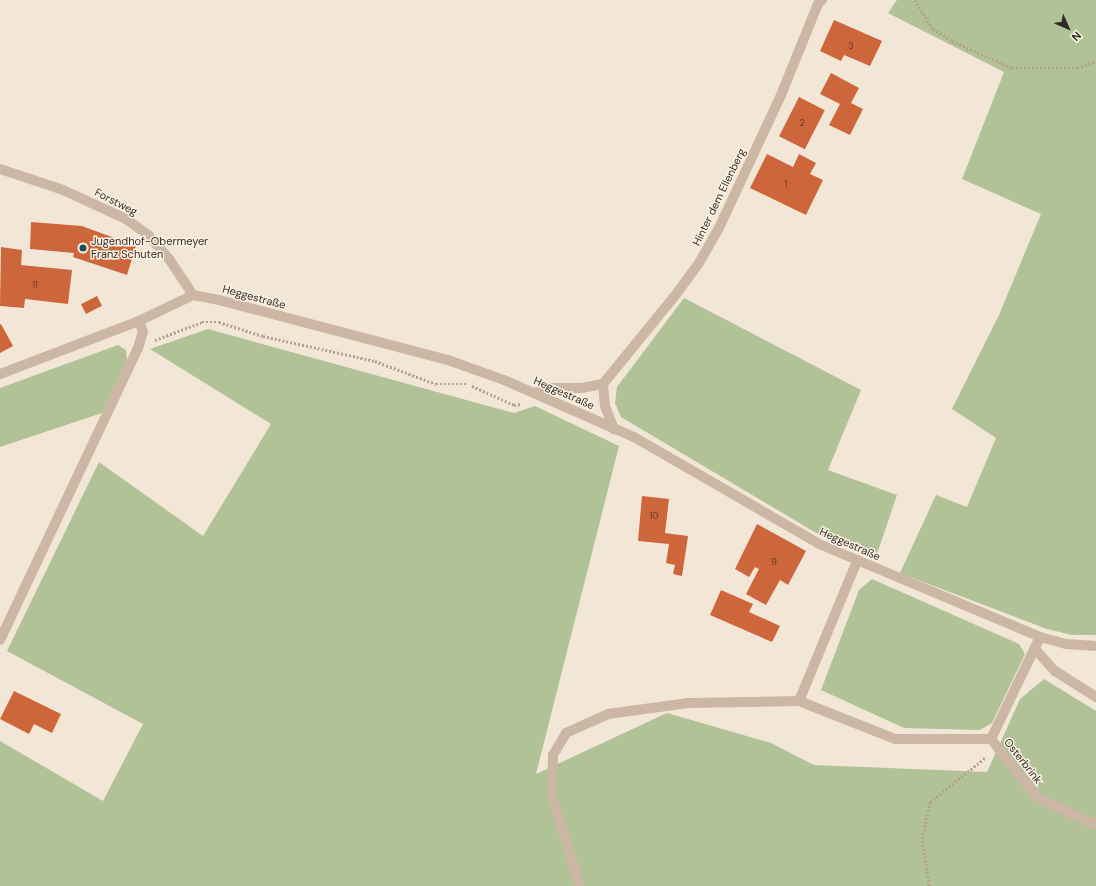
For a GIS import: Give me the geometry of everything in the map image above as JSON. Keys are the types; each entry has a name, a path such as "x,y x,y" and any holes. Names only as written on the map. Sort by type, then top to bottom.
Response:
{"street":[{"name":"Hinter dem Ellenberg","path":"603,384 674,297 698,263 719,228 781,95 818,4 822,0"},
{"name":"Forstweg","path":"0,169 63,190 126,219 149,236 164,253 192,295"},
{"path":"0,374 139,321 192,295"},
{"name":"Heggestraße","path":"192,295 448,360 535,393 634,437 819,544 1040,637 1066,644 1096,646"},
{"path":"0,640 138,348 143,332 139,321"},
{"path":"535,393 548,388 582,388 603,384 605,406 614,429"},
{"path":"799,701 857,560"},
{"name":"Osterbrink","path":"1040,637 991,739 1038,798 1096,825"},
{"path":"1035,649 1055,671 1096,697"},
{"path":"579,883 552,797 553,755 566,734 608,714 688,703 799,701 895,739 991,739"}],"path":[{"path":"915,0 933,30 952,41 1012,68 1077,68 1096,61"},
{"path":"138,348 202,322 219,322 263,336 375,361 436,384 468,384 514,405 532,400 535,393"},
{"path":"929,886 922,839 930,802 997,748"}],"green space":[{"path":"897,0 1096,0 1096,635 1072,635 1047,629 900,573 936,495 967,507 996,438 952,409 999,315 1041,214 962,179 1004,72 888,13"},
{"path":"684,298 861,390 828,470 897,495 875,560 823,537 621,417 615,403 617,387"},
{"path":"208,329 514,413 535,406 619,446 536,774 667,713 771,743 814,765 987,772 1020,699 1044,679 1096,711 1096,886 0,886 0,741 103,801 143,724 7,651 99,462 203,536 271,424 150,349"},
{"path":"118,345 126,350 127,360 102,413 0,447 0,388"},
{"path":"872,579 1019,644 1025,654 992,723 980,730 904,728 821,690 859,590"}],"building":[{"path":"834,20 882,41 870,66 844,55 841,61 820,51"},
{"path":"831,73 859,88 851,103 863,109 850,135 829,125 840,104 820,94"},
{"path":"799,97 825,110 805,149 779,136"},
{"path":"767,154 793,167 799,154 816,163 810,174 823,180 806,215 750,188"},
{"name":"Jugendhof-Obermeyer Franz Schuten","path":"31,222 82,226 136,246 127,275 73,257 74,253 30,249"},
{"path":"1,247 22,250 21,265 72,270 68,304 25,299 24,308 0,306"},
{"path":"97,296 102,306 86,314 81,304"},
{"path":"1,324 13,346 0,353 0,325"},
{"path":"642,496 669,499 665,533 688,536 682,576 673,574 675,565 666,563 669,544 638,541"},
{"path":"757,524 806,551 788,585 780,580 766,605 746,594 759,569 755,567 749,577 735,569"},
{"path":"721,590 753,604 749,612 780,626 772,642 710,615"},
{"path":"14,691 61,714 52,733 34,724 29,734 0,719"}],"place":[{"name":"Jugendhof-Obermeyer Franz Schuten","path":"83,248"}]}
